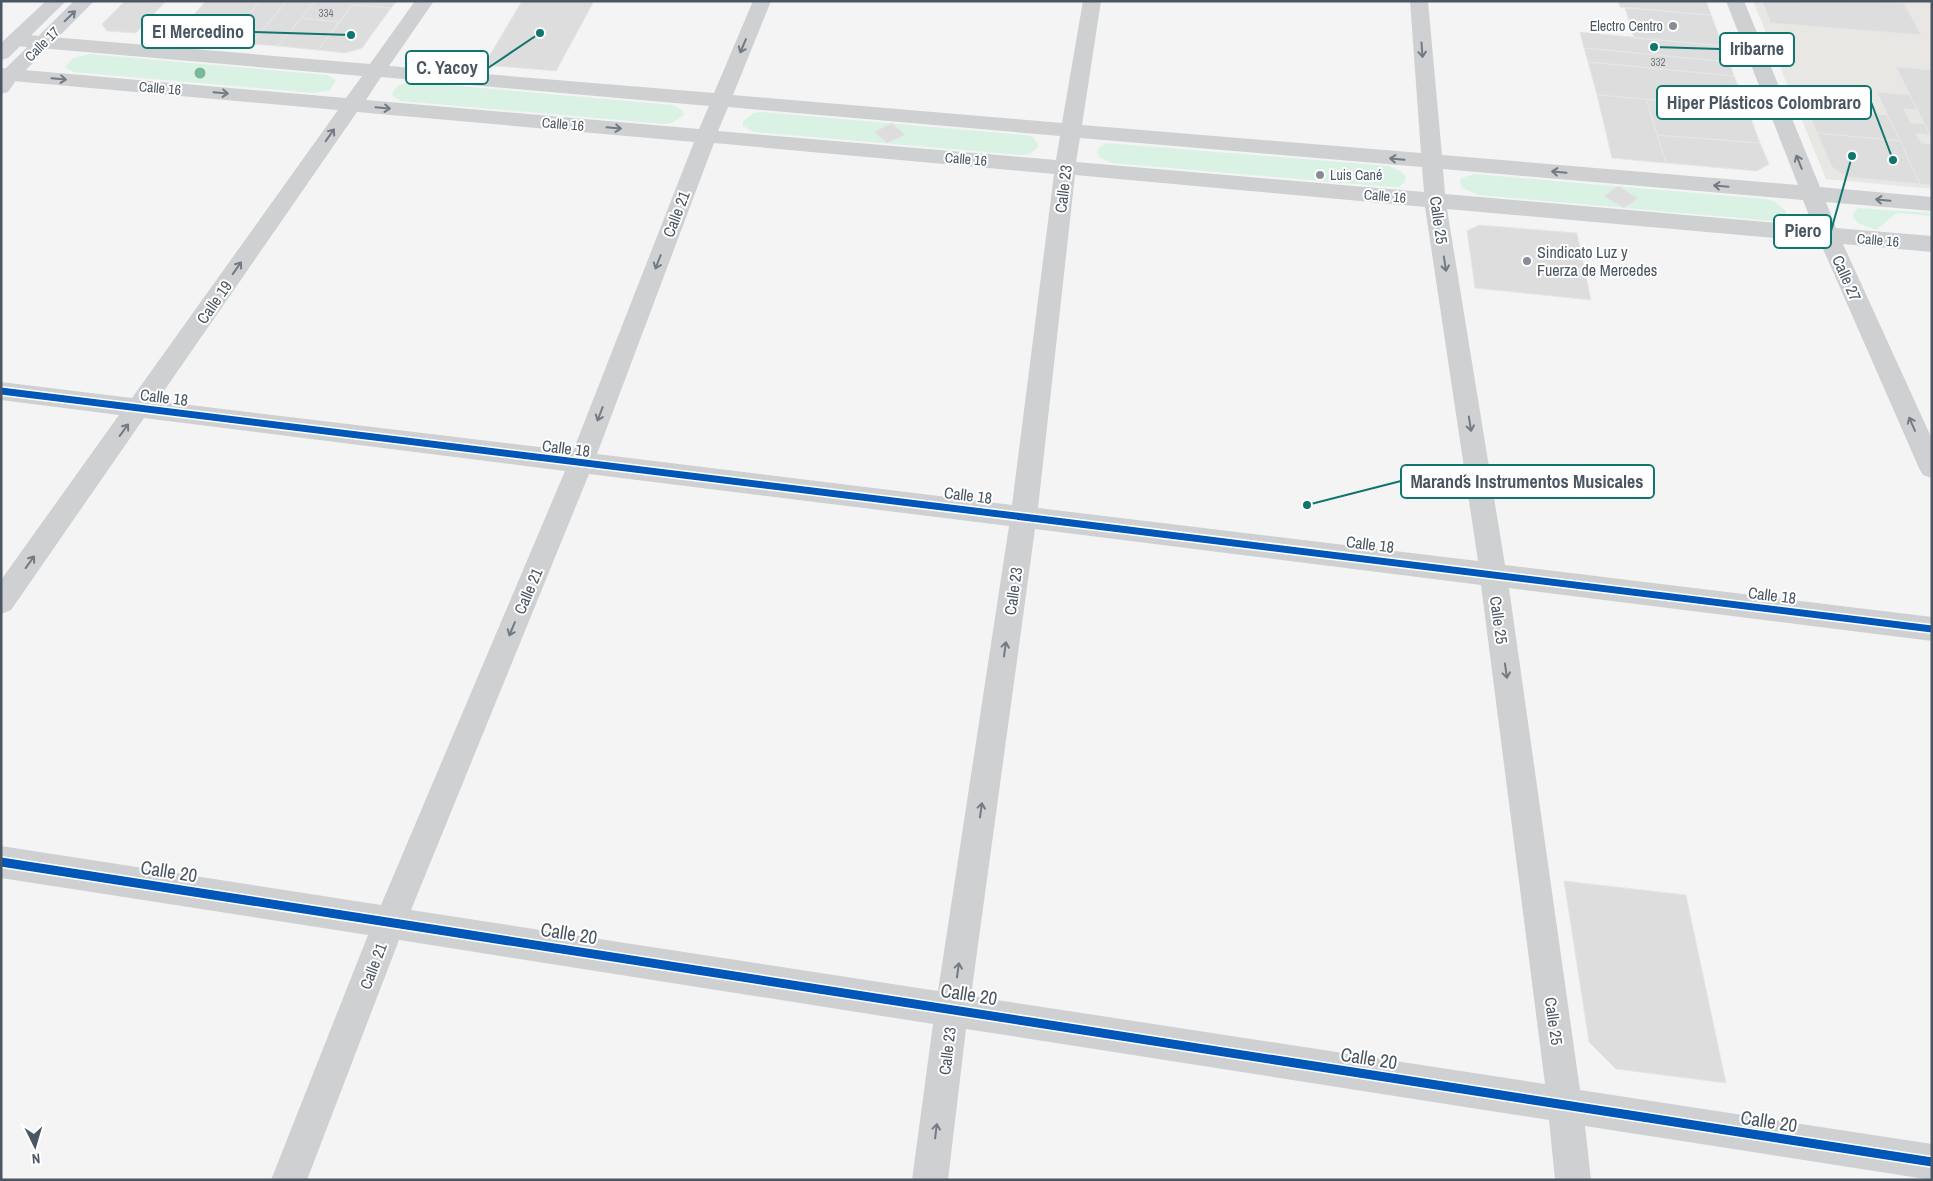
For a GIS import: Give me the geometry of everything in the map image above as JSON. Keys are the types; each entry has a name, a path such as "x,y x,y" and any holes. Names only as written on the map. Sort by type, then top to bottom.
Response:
{"main road":[{"name":"Calle 17","path":"1,54 57,1"},
{"name":"Calle 17","path":"4,79 85,1"}],"street":[{"name":"Calle 19","path":"1,602 140,408 425,1"},
{"name":"Calle 21","path":"289,1180 390,922 581,463 720,100 762,1"},
{"name":"Calle 23","path":"930,1180 952,1008 1024,516 1070,130 1092,1"},
{"name":"Calle 25","path":"1419,1 1430,161 1435,201 1493,573 1565,1106 1573,1180"},
{"name":"Calle 27","path":"1735,1 1828,235 1932,468"},
{"path":"16,40 1932,204"},
{"name":"Calle 16","path":"4,79 352,105 1932,244"},
{"name":"Calle 18","path":"1,391 1493,573 1932,629"},
{"name":"Calle 20","path":"1,862 952,1008 1565,1106 1932,1162"}],"shaded area":[{"path":"1753,1 1932,1 1932,189 1826,179"}],"green space":[{"path":"89,54 327,75 336,80 330,90 314,93 73,72 65,67 73,58"},
{"path":"413,82 673,105 683,111 684,115 672,123 664,124 401,101 392,95 397,87"},
{"path":"762,112 1025,135 1033,137 1039,146 1030,154 1022,155 754,132 743,126 743,121 754,113"},
{"path":"1106,143 1389,166 1403,173 1406,178 1399,187 1391,187 1112,163 1099,157 1097,151"},
{"path":"1475,174 1765,199 1774,201 1786,211 1786,216 1781,220 1773,221 1478,195 1463,188 1460,183 1461,178"},
{"path":"1858,208 1932,213 1932,216 1897,213 1876,230 1858,223 1853,217 1854,212"}],"building":[{"path":"125,1 166,1 136,33 107,31 102,24"},
{"path":"206,1 260,1 225,42 174,37"},
{"path":"260,1 287,1 251,44 225,42"},
{"path":"287,1 315,1 278,46 251,44"},
{"path":"315,1 397,1 391,8 353,5 339,22 301,18"},
{"path":"522,1 594,1 556,71 484,65"},
{"path":"1618,1 1706,1 1711,15 1620,7"},
{"path":"1762,1 1904,3 1921,35 1771,23"},
{"path":"353,5 391,8 362,48 345,53 318,50"},
{"name":"Electro Centro","path":"1625,8 1711,15 1723,46 1634,38"},
{"path":"301,18 339,22 318,50 278,46"},
{"path":"1580,32 1723,46 1729,62 1584,48"},
{"path":"1584,48 1729,62 1734,76 1588,62"},
{"path":"1588,62 1734,76 1747,108 1597,95"},
{"path":"1896,67 1932,70 1932,139"},
{"path":"1877,92 1910,95 1917,110 1904,109 1911,123 1925,124 1930,135 1916,133 1921,143 1932,144 1932,185 1920,184"},
{"path":"1597,95 1646,99 1666,163 1612,158"},
{"path":"1646,99 1747,108 1760,143 1657,135"},
{"path":"1807,108 1887,115 1900,141 1817,133"},
{"path":"892,123 905,135 887,143 874,132"},
{"path":"1817,133 1900,141 1920,184 1847,177 1832,167"},
{"path":"1657,135 1760,143 1769,164 1757,171 1666,163"},
{"path":"1618,186 1638,198 1624,208 1604,196"},
{"name":"Sindicato Luz y Fuerza de Mercedes","path":"1479,225 1577,233 1591,300 1475,288 1467,231"},
{"path":"1564,881 1686,895 1726,1083 1616,1069 1589,1042"}],"cycle path":[{"path":"1,391 1932,629"},
{"path":"1,862 1932,1162"}],"place":[{"name":"Electro Centro","path":"1673,26"},
{"name":"C. Yacoy","path":"540,33"},
{"name":"El Mercedino","path":"351,35"},
{"name":"Iribarne","path":"1654,47"},
{"name":"Piero","path":"1852,156"},
{"name":"Hiper Plásticos Colombraro","path":"1893,160"},
{"name":"Luis Cané","path":"1320,175"},
{"name":"Sindicato Luz y Fuerza de Mercedes","path":"1527,261"},
{"name":"Marand´s Instrumentos Musicales","path":"1307,505"}]}
